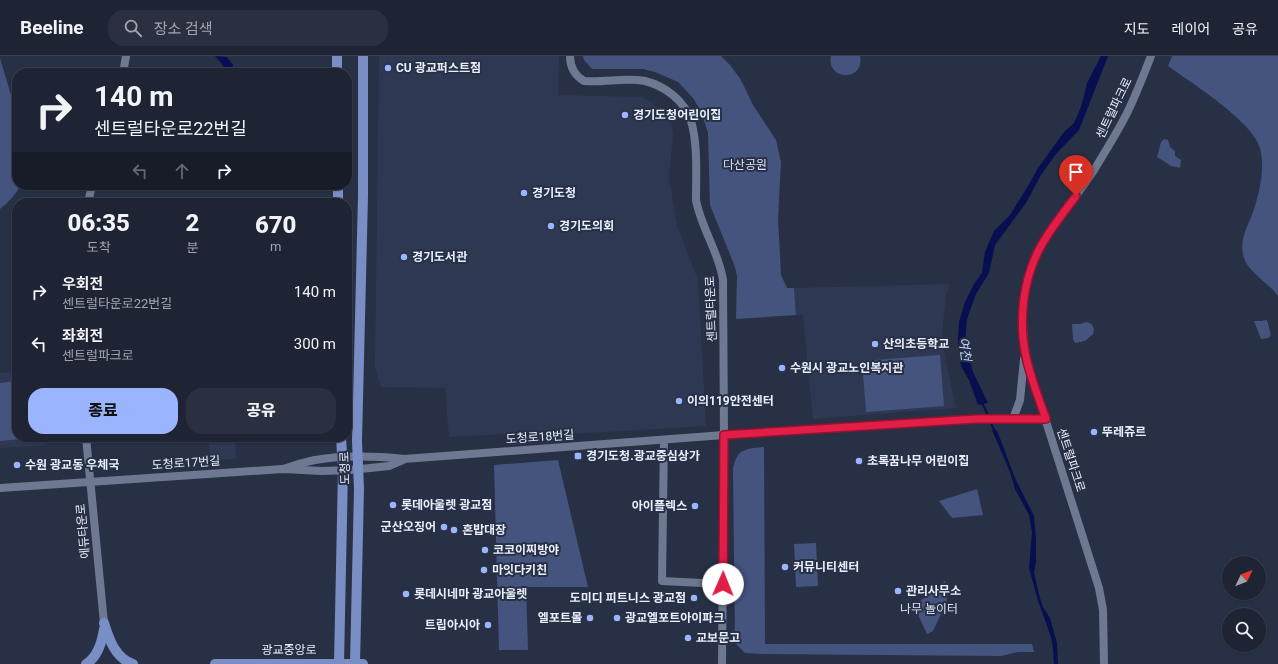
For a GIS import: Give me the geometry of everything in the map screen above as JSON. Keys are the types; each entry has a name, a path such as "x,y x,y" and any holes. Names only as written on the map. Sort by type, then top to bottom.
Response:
{"main road":[{"path":"337,56 337,68"},
{"name":"도청로","path":"355,664 358,497 357,469 363,196 363,56"},
{"name":"도청로","path":"339,664 343,470 341,442"},
{"path":"86,664 98,651 103,640 104,623"},
{"path":"104,623 109,641 116,652 127,662 133,664"},
{"name":"광교중앙로","path":"215,664 363,664"}],"street":[{"path":"124,68 126,56"},
{"name":"센트럴타운로","path":"570,56 570,61 574,72 584,81 644,81 654,84 678,99 688,113 691,121 695,141 697,208 718,258 723,280 724,435 722,664"},
{"name":"센트럴파크로","path":"1104,664 1103,610 1099,588 1030,372 1025,350 1023,320 1024,298 1028,277 1036,254 1045,238 1093,172 1115,135 1129,109 1151,56"},
{"path":"1012,419 1020,400 1025,350"},
{"name":"도청로18번길","path":"358,456 404,459 724,435 976,419 1046,419"},
{"path":"664,440 662,581 723,584"},
{"name":"에듀타운로","path":"87,442 104,623"},
{"name":"도청로17번길","path":"283,469 316,460 358,456"},
{"name":"도청로17번길","path":"0,488 283,469 322,471 357,469 389,466 404,459"}],"shaded area":[{"path":"379,56 559,56 558,95 643,97 670,116 673,135 669,178 677,226 698,280 706,426 538,436 527,433 449,437 445,388 381,387 375,367"},
{"name":"산의초등학교","path":"949,284 946,296 942,332 945,357 956,408 813,419 803,315 796,315 794,288"},
{"path":"12,372 12,442 47,442 47,445 0,448 0,373"},
{"path":"208,442 235,442 236,459 210,460"}],"green space":[{"name":"다산공원","path":"583,56 721,56 730,65 741,80 753,105 776,140 781,162 778,219 781,275 787,288 794,288 796,315 736,319 737,276 735,267 710,205 708,133 701,111 693,98 678,82 655,72 643,69 592,69 584,60"},
{"path":"831,56 860,56 860,64 857,70 852,74 839,74 834,70 831,64"},
{"path":"1172,56 1278,56 1278,296 1254,273 1246,263 1242,245 1260,187 1262,163 1260,148 1255,138 1234,115 1168,66"},
{"path":"0,58 12,99 12,190 18,190 0,209"},
{"path":"1164,139 1168,140 1170,147 1175,151 1175,156 1181,160 1180,168 1171,166 1157,157 1161,142"},
{"path":"1267,320 1271,335 1268,338 1261,339 1254,321"},
{"path":"1086,322 1093,326 1093,334 1085,341 1075,343 1073,339 1072,324 1081,324"},
{"path":"940,355 944,406 866,412 862,361"},
{"path":"12,382 12,440 0,441 0,383"},
{"path":"764,447 765,644 1032,644 1034,652 1018,652 1001,656 745,653 735,643 733,468 740,453 747,449"},
{"path":"558,460 588,587 526,587 528,650 499,650 494,465"},
{"path":"977,489 983,515 952,518 939,501"},
{"path":"816,543 818,586 796,587 794,544"},
{"name":"나무 놀이터","path":"945,581 947,601 933,631 927,634 914,606"}],"water":[{"path":"215,56 227,57 233,65 232,68 223,68"},
{"path":"1101,56 1108,56 1079,130 1056,154 1041,175 1026,203 995,245 989,273 976,294 967,319 965,344 973,372 988,403 978,405 969,380 961,366 958,341 959,322 965,302 974,284 982,273 985,252 994,231 1010,215 1038,168 1064,132 1074,123 1081,107 1087,83"},
{"path":"992,430 996,430 998,433 1015,478 1034,516 1036,562 1034,573 1040,598 1043,607 1050,618 1057,643 1058,664 1054,664 1051,637 1038,601 1029,568 1032,532 1029,515 1015,489 1010,472"}],"waterway":[{"name":"여천","path":"982,403 989,417"},
{"name":"여천","path":"990,421 995,432"}],"place":[{"name":"CU 광교퍼스트점","path":"388,68"},
{"name":"경기도청어린이집","path":"625,115"},
{"name":"경기도청","path":"524,193"},
{"name":"경기도의회","path":"551,226"},
{"name":"경기도서관","path":"404,257"},
{"name":"산의초등학교","path":"875,344"},
{"name":"수원시 광교노인복지관","path":"782,368"},
{"name":"이의119안전센터","path":"679,401"},
{"name":"뚜레쥬르","path":"1094,432"},
{"name":"경기도청.광교중심상가","path":"578,456"},
{"name":"초록꿈나무 어린이집","path":"859,461"},
{"name":"수원 광교동 우체국","path":"17,465"},
{"name":"롯데아울렛 광교점","path":"393,505"},
{"name":"아이플렉스","path":"695,506"},
{"name":"군산오징어","path":"444,527"},
{"name":"혼밥대장","path":"454,530"},
{"name":"코코이찌방야","path":"485,550"},
{"name":"커뮤니티센터","path":"785,567"},
{"name":"마잇다키친","path":"484,570"},
{"name":"관리사무소","path":"898,591"},
{"name":"롯데시네마 광교아울렛","path":"406,594"},
{"name":"도미디 피트니스 광교점","path":"694,598"},
{"name":"엘포트몰","path":"590,618"},
{"name":"광교엘포트아이파크","path":"617,618"},
{"name":"트립아시아","path":"488,625"},
{"name":"교보문고","path":"688,638"}],"route":[{"path":"723,584 724,435 976,419 1046,419 1031,377 1025,350 1023,320 1024,298 1028,277 1040,246 1076,196"}]}
